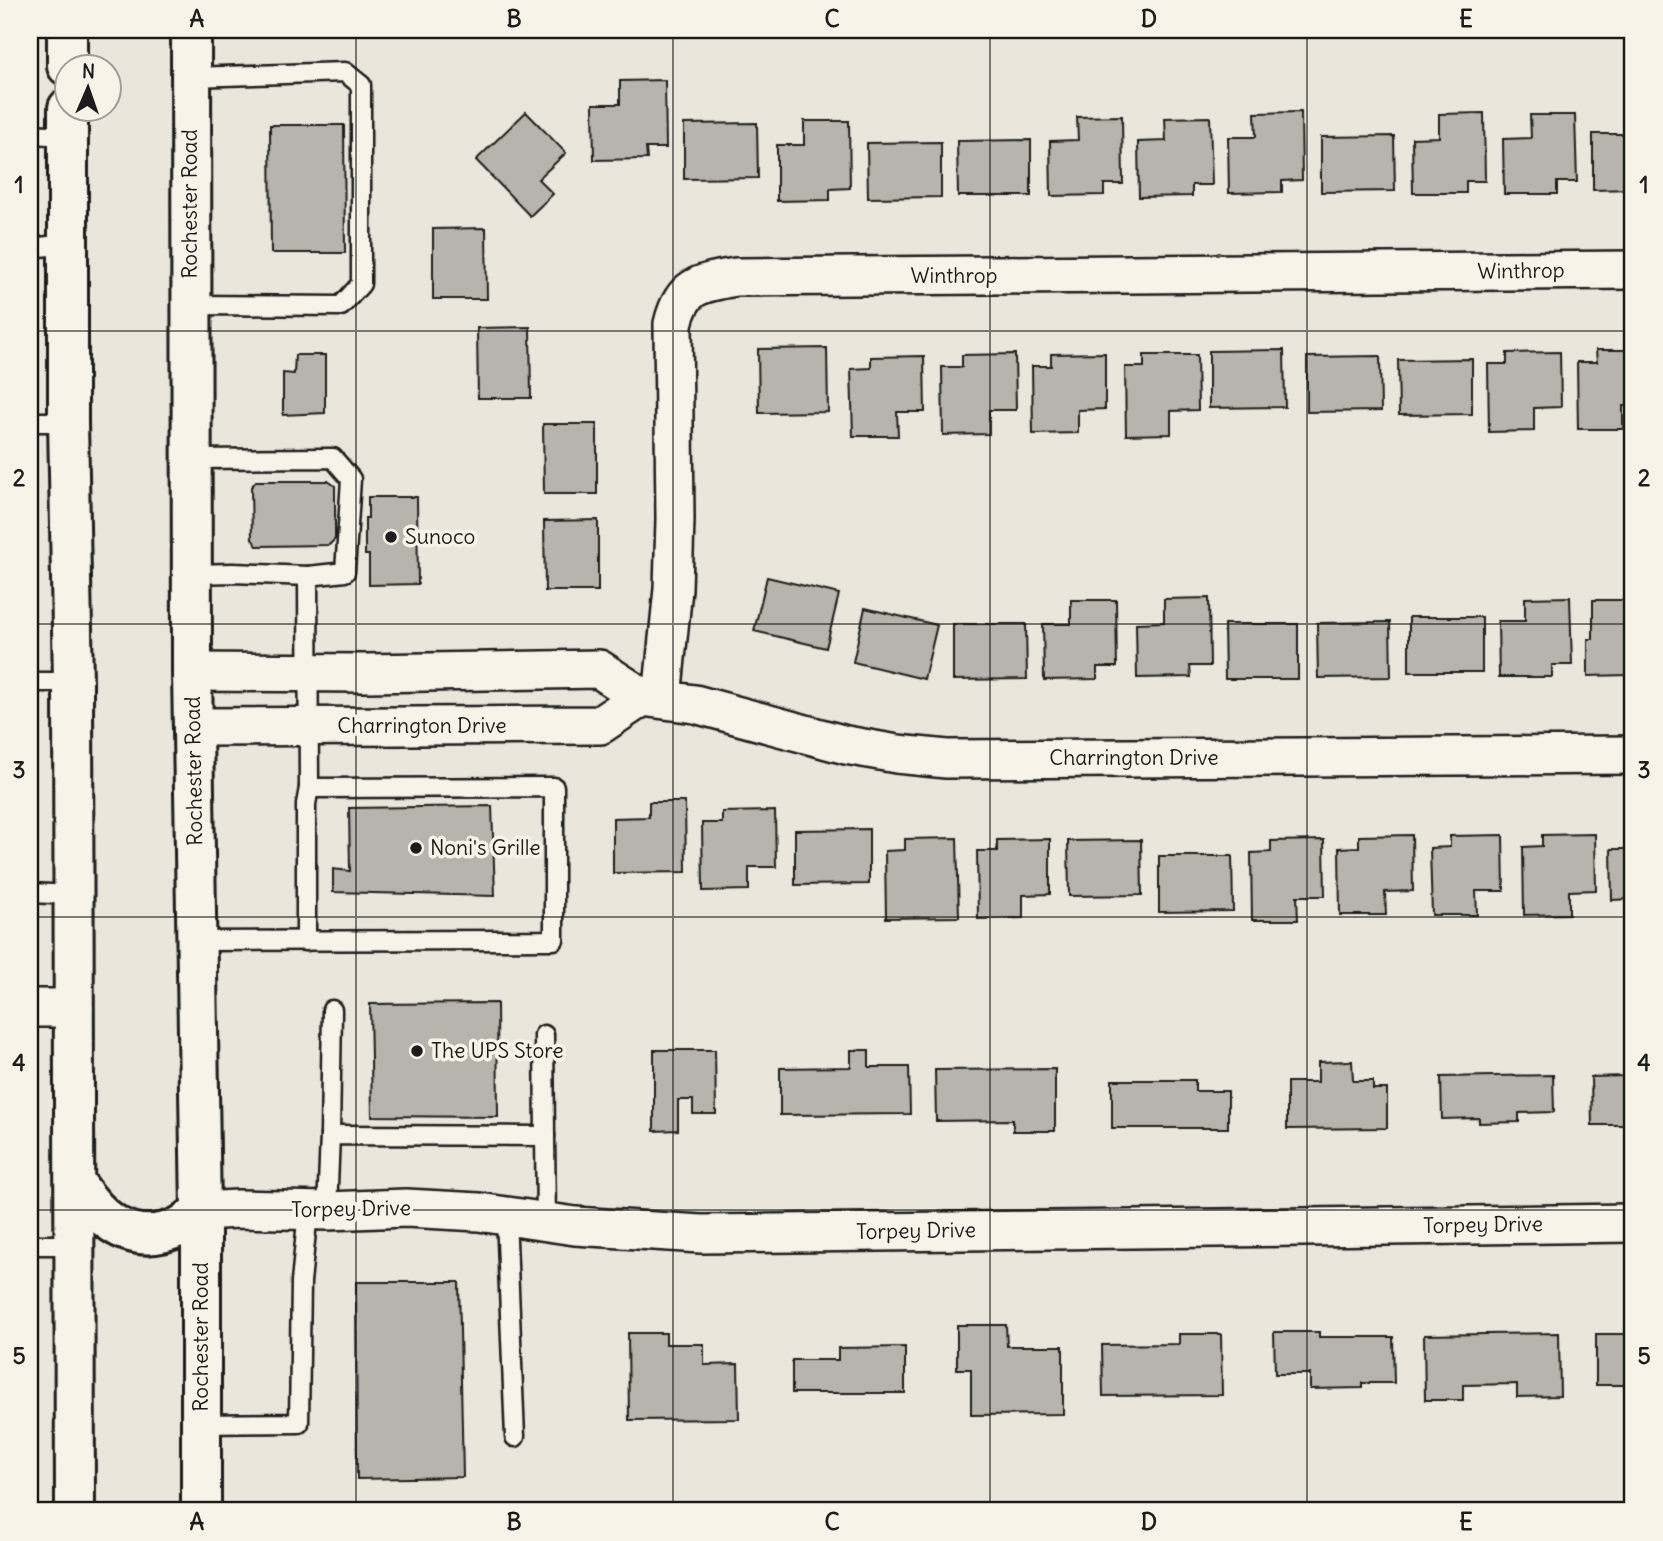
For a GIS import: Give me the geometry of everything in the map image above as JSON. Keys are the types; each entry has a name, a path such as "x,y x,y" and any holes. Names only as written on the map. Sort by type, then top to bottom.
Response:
{"main road":[{"path":"67,30 67,52"},
{"name":"Rochester Road","path":"191,30 192,672 201,1211 201,1511"},
{"path":"68,122 68,422 73,682 75,1511"},
{"path":"75,1182 90,1205 103,1218 135,1234 156,1233 178,1227 201,1211"}],"street":[{"name":"Winthrop","path":"652,697 673,589 673,324 678,303 693,289 707,282 736,277 1633,270"},
{"name":"Charrington Drive","path":"192,672 599,669 652,697 695,704 846,745 947,759 1633,755"},
{"name":"Charrington Drive","path":"193,727 600,725 652,697"},
{"path":"30,1008 74,1007"},
{"name":"Torpey Drive","path":"201,1211 406,1208 506,1216 575,1226 701,1234 1633,1223"}],"lane":[{"path":"190,305 341,306 361,284 361,85 345,72 191,77"},
{"path":"30,134 68,122"},
{"path":"30,248 68,244"},
{"path":"30,422 68,422"},
{"path":"192,459 333,458 351,479 345,572 308,576 233,572 192,574"},
{"path":"306,941 306,804 309,788 308,576"},
{"path":"30,682 73,682"},
{"path":"197,941 554,940 554,787 309,788"},
{"path":"30,892 73,895"},
{"path":"201,1424 299,1423 301,1282 318,1211 330,1135 332,1010"},
{"path":"544,1035 546,1222"},
{"path":"330,1135 545,1136"},
{"path":"506,1216 515,1437"},
{"path":"30,1245 75,1245"}],"building":[{"path":"665,80 666,148 646,148 647,159 594,160 593,104 620,104 620,81"},
{"path":"526,112 566,153 538,179 553,194 530,216 476,160"},
{"path":"1301,112 1302,180 1282,181 1282,192 1229,193 1228,137 1256,137 1255,113"},
{"path":"1484,113 1485,181 1466,181 1466,193 1413,193 1412,138 1439,137 1439,114"},
{"path":"1530,115 1575,115 1577,182 1557,182 1557,194 1504,194 1503,139 1531,138"},
{"path":"1122,116 1123,184 1104,184 1104,195 1051,196 1050,141 1078,140 1077,117"},
{"path":"1210,117 1212,185 1192,185 1192,196 1139,197 1138,142 1166,141 1165,118"},
{"path":"804,121 849,121 850,188 830,189 830,200 777,201 777,145 804,145"},
{"path":"757,123 758,178 684,179 684,124"},
{"path":"270,125 344,125 345,253 271,253"},
{"path":"1593,134 1633,134 1633,189 1593,190"},
{"path":"1394,136 1395,191 1321,192 1321,137"},
{"path":"1031,140 1031,196 958,196 957,141"},
{"path":"941,142 941,197 868,198 867,143"},
{"path":"486,228 487,299 433,299 433,229"},
{"path":"530,327 531,398 478,398 477,328"},
{"path":"827,348 828,412 759,413 758,349"},
{"path":"1284,350 1285,407 1209,408 1209,351"},
{"path":"1596,350 1633,350 1633,406 1623,406 1623,429 1578,429 1577,362 1597,362"},
{"path":"1560,352 1561,407 1534,408 1534,431 1489,432 1488,364 1507,364 1507,353"},
{"path":"1105,353 1105,409 1078,410 1078,433 1033,434 1032,366 1051,366 1051,354"},
{"path":"1015,354 1016,410 989,410 989,434 943,435 942,367 962,367 962,355"},
{"path":"295,355 325,355 325,413 283,415 283,373 294,374"},
{"path":"1144,355 1197,355 1198,410 1171,411 1171,434 1126,435 1125,367 1144,367"},
{"path":"924,356 925,412 897,412 898,436 853,436 851,369 871,368 871,357"},
{"path":"1380,356 1381,411 1307,412 1307,357"},
{"path":"1472,359 1472,414 1399,415 1398,360"},
{"path":"543,424 597,424 597,494 544,494"},
{"path":"256,481 328,481 335,486 335,539 329,545 257,546 252,539 251,487"},
{"path":"368,497 417,497 418,584 369,585 369,555 365,555"},
{"path":"598,520 598,591 545,591 544,521"},
{"path":"767,577 839,594 826,648 754,631"},
{"path":"1570,597 1572,665 1552,665 1552,677 1499,677 1498,621 1525,621 1525,598"},
{"path":"1209,598 1210,666 1190,666 1191,677 1137,678 1136,623 1164,622 1164,599"},
{"path":"1071,600 1116,600 1117,667 1097,667 1097,679 1044,680 1043,624 1071,624"},
{"path":"1593,600 1633,600 1633,665 1629,665 1629,675 1588,676 1588,639 1593,639"},
{"path":"865,608 937,625 924,679 853,662"},
{"path":"1409,617 1482,617 1482,672 1409,672"},
{"path":"1390,622 1391,677 1318,678 1317,623"},
{"path":"953,624 1026,624 1027,679 953,680"},
{"path":"1224,624 1298,624 1298,679 1225,679"},
{"path":"649,802 685,802 686,872 613,873 613,818 649,817"},
{"path":"492,806 495,896 333,892 333,869 350,871 349,808"},
{"path":"775,811 776,867 749,867 749,890 703,891 702,823 722,823 722,812"},
{"path":"869,829 869,884 795,885 795,830"},
{"path":"1595,834 1596,890 1569,891 1569,914 1524,915 1523,847 1542,846 1542,835"},
{"path":"1412,835 1413,891 1385,892 1386,915 1340,915 1339,848 1359,847 1359,836"},
{"path":"1503,835 1504,891 1476,891 1477,915 1432,915 1430,848 1450,847 1450,836"},
{"path":"957,838 959,917 886,918 885,851 905,850 905,839"},
{"path":"1050,839 1050,894 1023,895 1023,918 978,919 977,851 997,851 997,840"},
{"path":"1141,840 1142,895 1069,896 1068,841"},
{"path":"1324,840 1325,896 1297,896 1298,920 1252,920 1251,853 1271,852 1271,841"},
{"path":"1611,849 1633,849 1633,899 1612,900"},
{"path":"1159,856 1232,856 1233,911 1159,912"},
{"path":"497,1003 498,1117 372,1116 370,1004"},
{"path":"654,1050 715,1050 716,1114 693,1114 693,1100 678,1100 678,1130 654,1131"},
{"path":"851,1050 869,1050 869,1067 909,1067 910,1114 780,1115 780,1068 851,1067"},
{"path":"1625,1055 1633,1055 1633,1125 1592,1125 1591,1077 1625,1076"},
{"path":"1352,1061 1353,1081 1373,1081 1373,1089 1387,1089 1387,1128 1287,1129 1287,1082 1318,1082 1318,1062"},
{"path":"1055,1069 1055,1131 1013,1131 1013,1120 936,1121 935,1070"},
{"path":"1553,1075 1554,1112 1519,1113 1519,1122 1479,1123 1479,1118 1442,1119 1441,1077"},
{"path":"1112,1080 1195,1080 1195,1091 1228,1091 1228,1128 1112,1128"},
{"path":"356,1282 459,1282 463,1477 357,1479"},
{"path":"957,1325 1006,1325 1007,1346 1063,1346 1063,1414 971,1415 971,1369 957,1369"},
{"path":"1274,1332 1319,1332 1319,1337 1393,1337 1394,1383 1362,1383 1362,1388 1310,1389 1310,1374 1275,1374"},
{"path":"628,1333 666,1333 666,1344 704,1344 704,1365 738,1364 739,1419 629,1420"},
{"path":"1559,1333 1560,1396 1517,1397 1517,1384 1463,1385 1463,1400 1425,1400 1424,1335"},
{"path":"1179,1334 1221,1334 1222,1395 1103,1396 1102,1345 1179,1344"},
{"path":"1596,1334 1633,1334 1633,1385 1596,1385"},
{"path":"905,1347 905,1393 792,1393 792,1360 838,1360 838,1348"}],"place":[{"name":"Sunoco","path":"391,537"},
{"name":"Noni's Grille","path":"416,848"},
{"name":"The UPS Store","path":"417,1051"}]}
